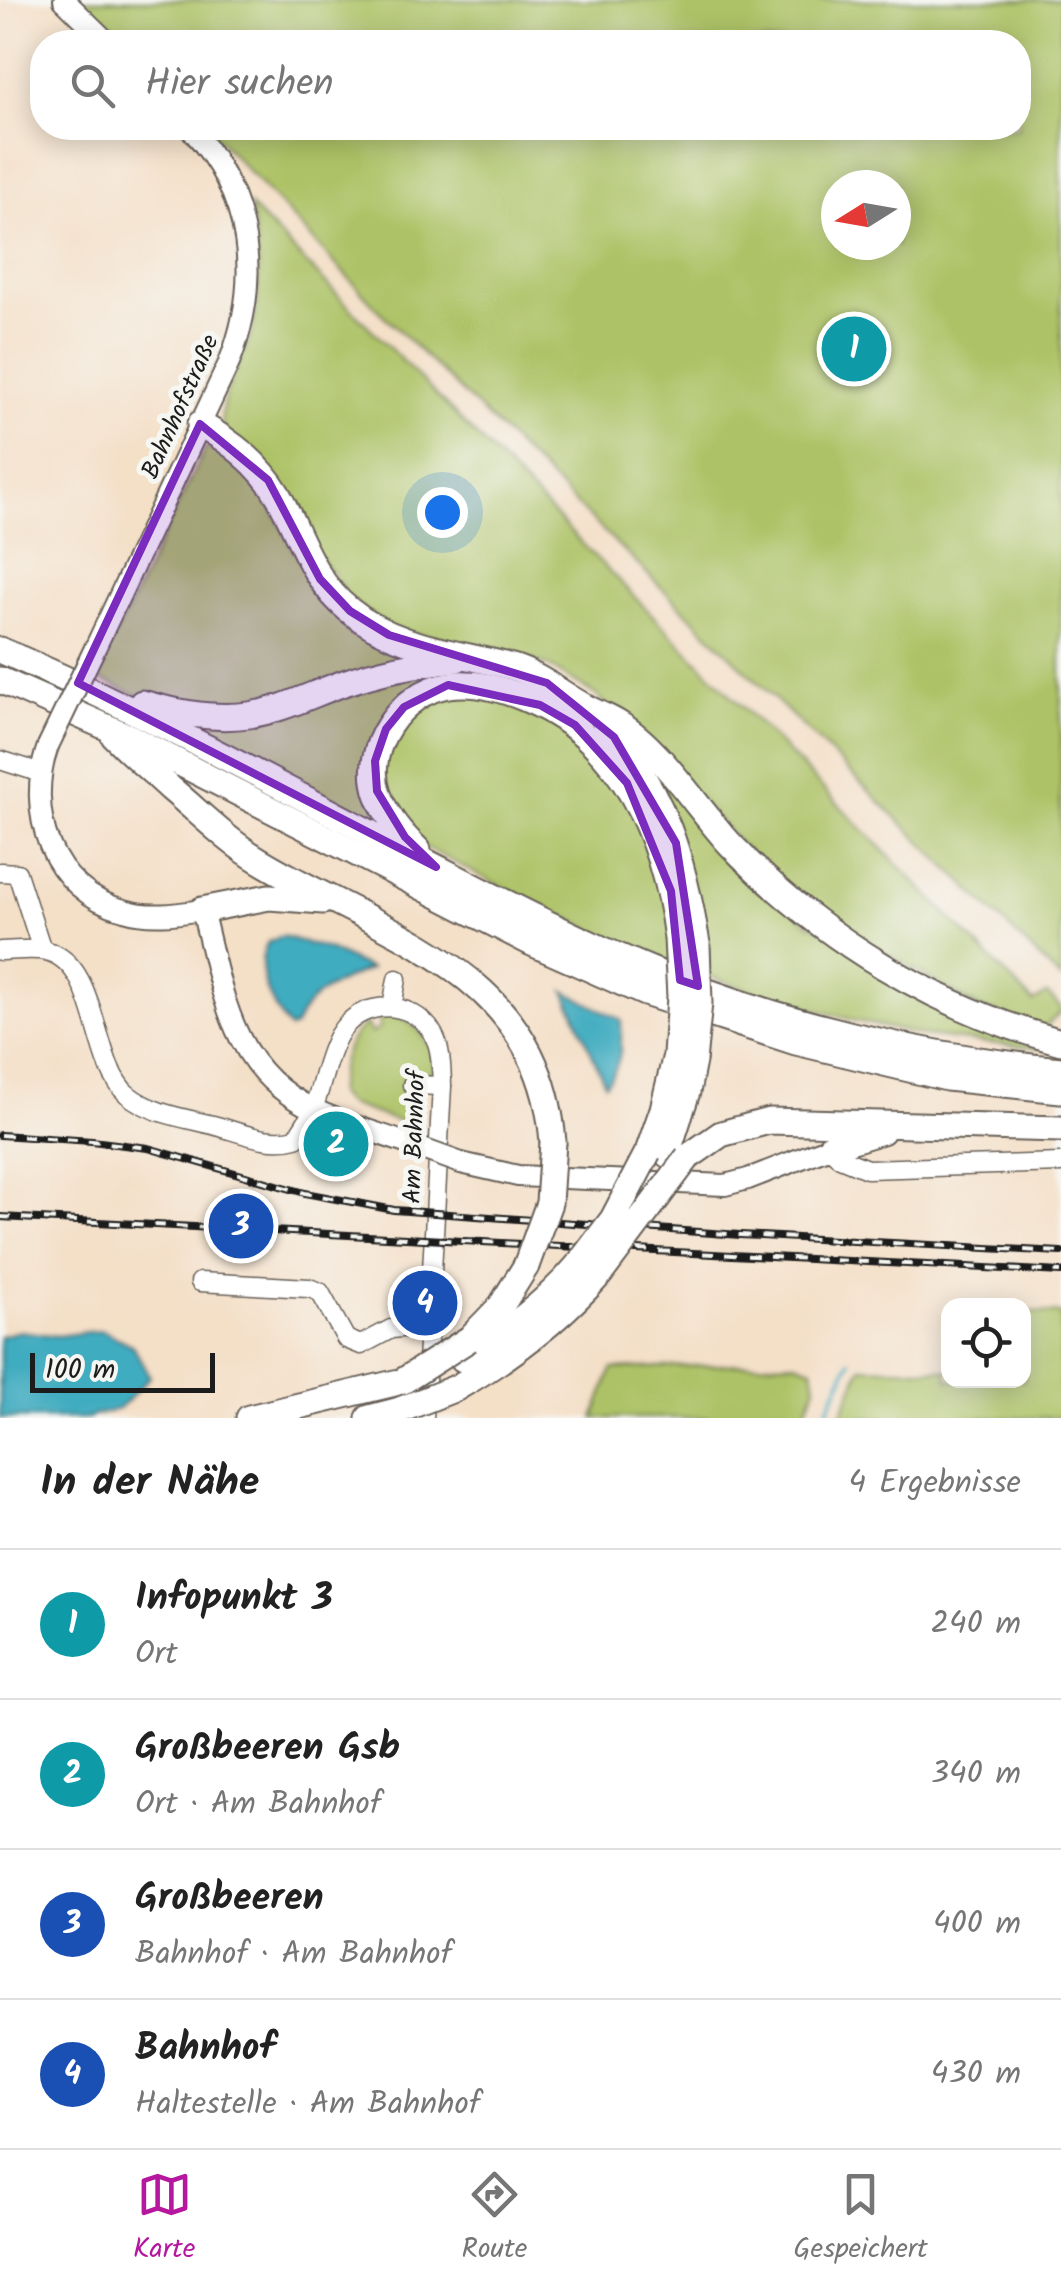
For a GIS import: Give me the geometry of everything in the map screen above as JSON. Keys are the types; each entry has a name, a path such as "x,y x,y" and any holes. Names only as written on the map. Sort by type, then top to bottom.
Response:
{"highway":[{"path":"200,424 257,466 278,496 320,579 350,611 389,635 515,668 622,726 654,755 730,844 780,892 838,939 962,1007 1061,1042"},
{"path":"0,650 96,691 544,922 652,971 803,1022 952,1057 1061,1070"},
{"path":"96,691 171,712 246,716 403,666 467,658"},
{"path":"0,680 104,725 532,944 645,994 796,1042 946,1078 1061,1090"},
{"path":"249,1418 403,1381 527,1316 589,1269 648,1206 668,1154 688,1092 684,1058 699,1003 686,941 656,846 626,783 604,752 575,725 506,691 448,685 423,694 404,707 386,729 375,761 377,791 396,826 436,867"},
{"path":"584,707 641,771 661,806 684,872 686,941"},
{"path":"104,725 138,762 218,832 328,900 445,960 496,1004 532,1059 549,1112 549,1202 526,1266 501,1306 466,1349"},
{"path":"202,910 268,897 328,900"},
{"path":"369,1418 412,1414 532,1340 573,1304 613,1219 668,1154 760,1122 1061,1129"},
{"path":"830,1146 912,1126"}],"main road":[{"path":"64,0 95,30"},
{"name":"Bahnhofstraße","path":"199,140 232,189 249,253 248,293 238,340 48,746 40,774 39,810 47,840 61,866 83,889 110,906 163,915 202,910"},
{"path":"202,910 224,998 244,1049 273,1085 313,1110 461,1163 518,1176 725,1185 830,1146"}],"street":[{"path":"0,760 40,774"},
{"path":"0,872 17,873 42,950"},
{"path":"0,952 42,950 65,962 90,1005 108,1064 124,1092 142,1104 248,1135 284,1141 296,1138 313,1110 334,1043 350,1020 368,1010 392,1007 397,978"},
{"name":"Am Bahnhof","path":"392,1007 423,1020 436,1035 442,1086 430,1325 412,1414"},
{"path":"368,1010 377,1030"},
{"path":"412,1085 442,1086"},
{"path":"830,1146 840,1158 867,1169 1061,1163"},
{"path":"200,1282 309,1288 320,1292 346,1340 361,1345 391,1328 430,1325"}],"highlighted area":[{"path":"200,424 268,480 320,579 350,611 389,635 547,683 614,737 676,843 698,986 680,980 671,891 627,783 575,725 540,705 448,685 404,707 386,729 375,761 377,791 405,837 436,867 78,683"}],"green space":[{"path":"80,0 1061,0 1061,979 385,317 219,140 1031,140 1031,30 111,30"},
{"path":"250,206 1033,1002 1047,994 1061,1007 1061,1012 1043,1029 978,1007 815,912 742,846 643,739 596,695 548,666 498,649 394,630 353,602 222,425 224,401 255,315 257,252"},
{"path":"205,448 227,452 255,476 309,577 456,673 540,711 587,748 629,800 665,783 805,921 1061,1051 925,1036 856,1021 764,995 636,951 490,881 143,698 95,677"},
{"path":"380,1016 407,1020 420,1031 436,1064 427,1076 404,1076 402,1101 421,1129 347,1104 337,1094 342,1064 353,1038 366,1024 371,1033 379,1029"},
{"path":"1031,1312 1061,1314 1061,1418 840,1418 861,1367 941,1370 941,1388 1031,1388"},
{"path":"795,1362 813,1368 816,1386 803,1418 594,1418 612,1369"}],"water":[{"path":"282,936 328,949 370,969 316,997 295,1027 289,1029 266,987 262,964 268,942"},
{"path":"565,991 621,1020 618,1062 605,1084"},
{"path":"102,1330 133,1346 150,1377 119,1409 86,1418 0,1418 0,1336 20,1331 57,1336"}],"waterway":[{"path":"824,1418 850,1361"}],"railway":[{"path":"0,1135 148,1148 305,1193 394,1210 740,1235 1061,1252"},
{"path":"0,1217 1061,1272"}],"place":[{"name":"Infopunkt 3","path":"854,349"},
{"name":"Großbeeren Gsb","path":"336,1144"},
{"name":"Großbeeren","path":"241,1226"},
{"name":"Bahnhof","path":"425,1303"}]}
